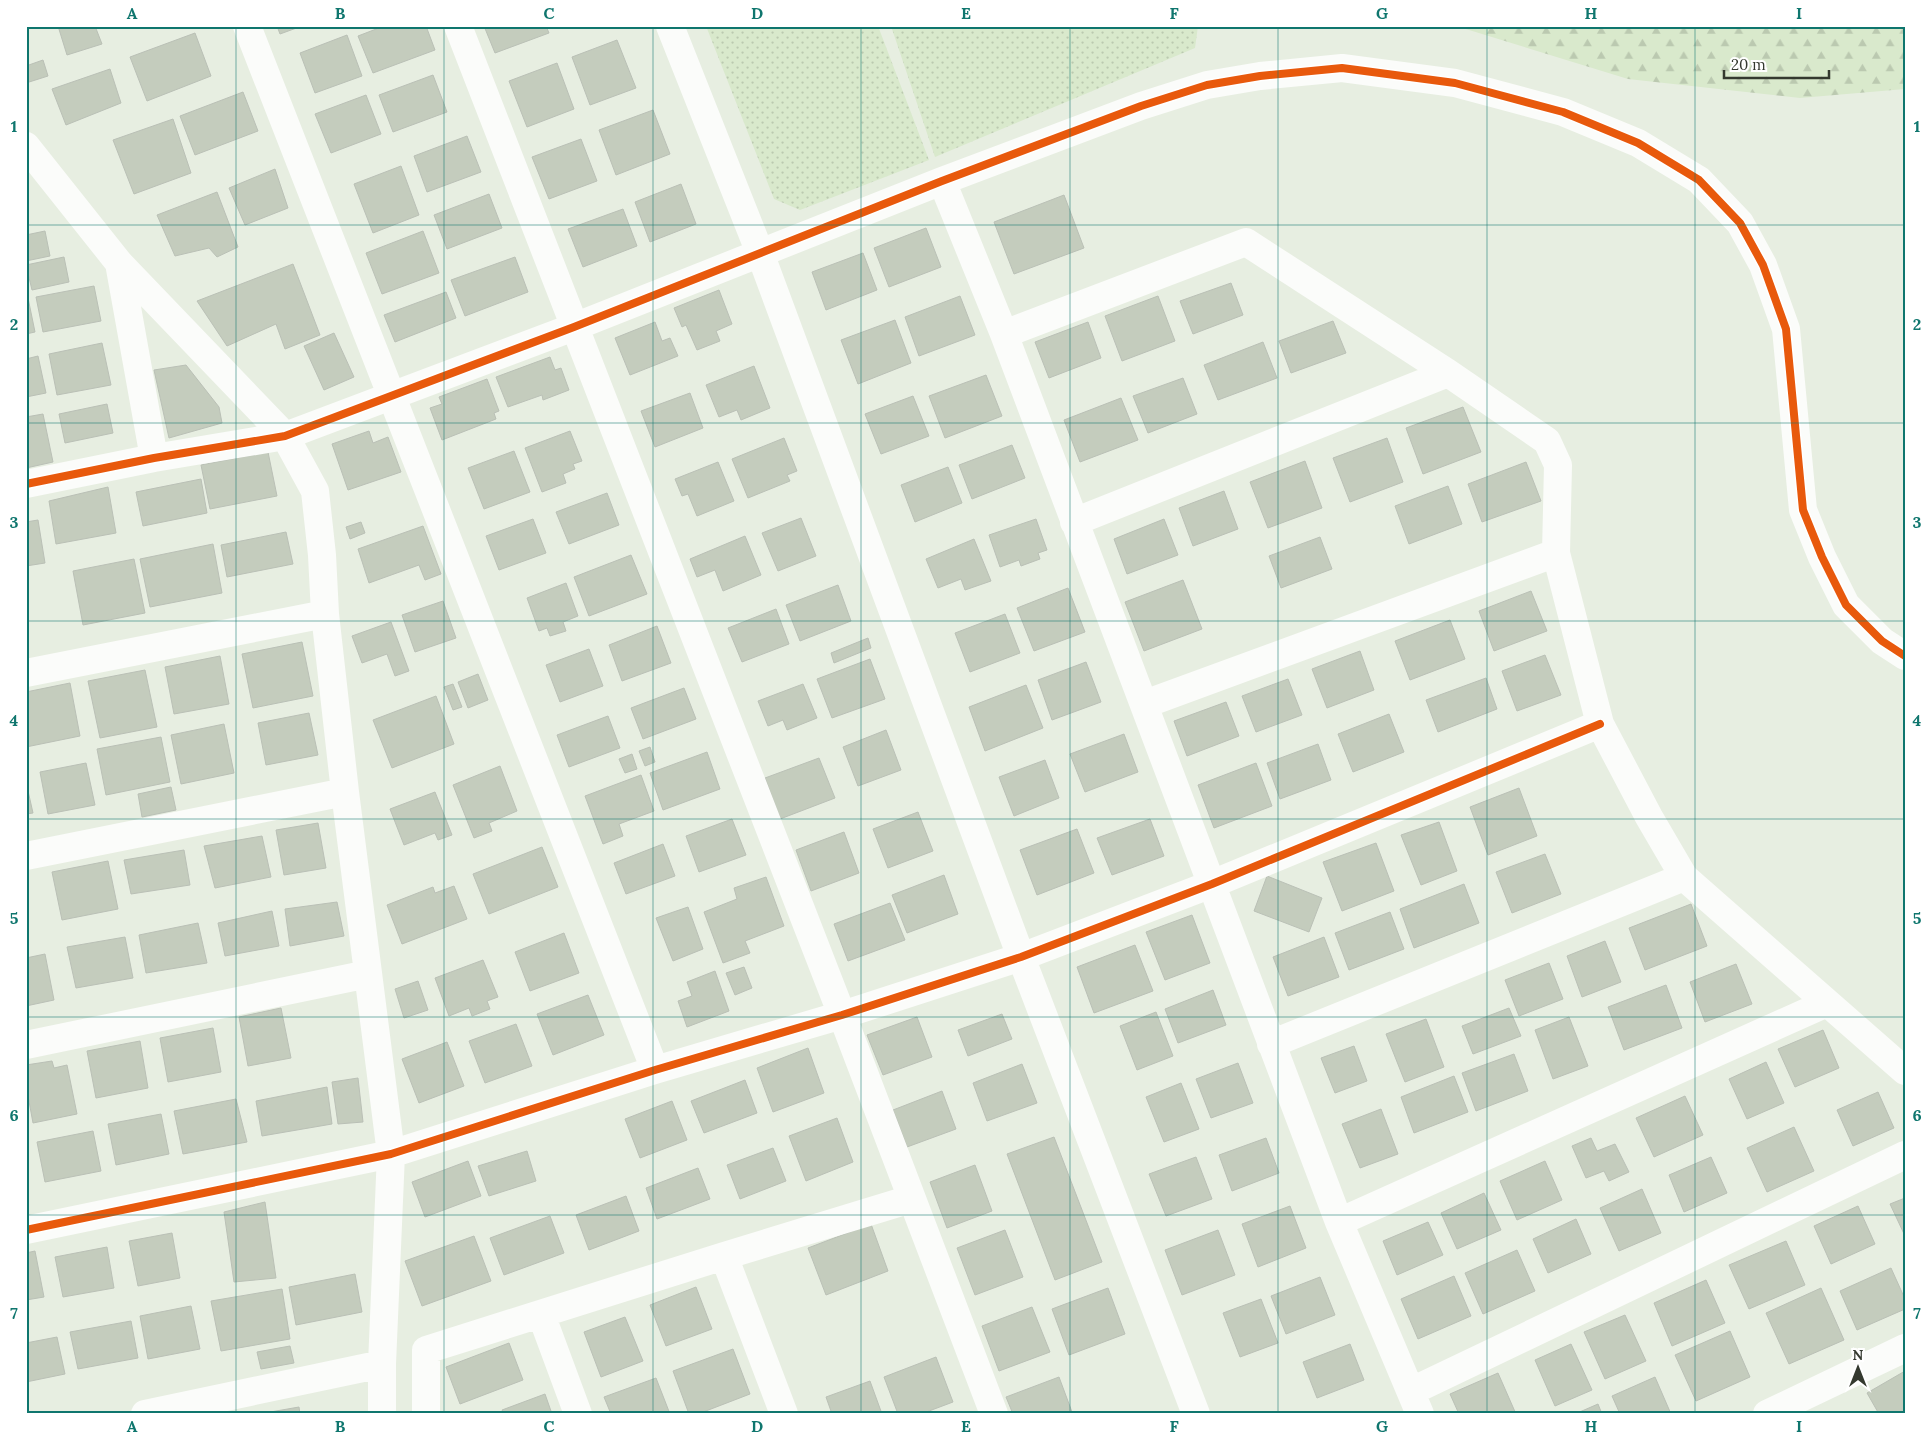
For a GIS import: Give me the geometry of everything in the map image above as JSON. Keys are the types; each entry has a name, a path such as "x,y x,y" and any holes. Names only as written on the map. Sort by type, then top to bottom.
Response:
{"street":[{"path":"247,26 655,1070"},
{"path":"458,26 842,1015 910,1199 994,1414"},
{"path":"670,26 760,253 1021,957 1196,1414"},
{"path":"26,484 154,458 285,436 574,327 942,181 1141,106 1207,85 1260,76 1342,68 1455,84 1563,112 1638,143 1699,180 1740,224 1763,265 1786,329 1804,510 1822,557 1846,605 1882,640 1905,656"},
{"path":"26,146 119,263 285,436 315,491 322,555 325,614 345,792 391,1154 382,1364 382,1414"},
{"path":"942,181 1004,334 1339,1222 1416,1402 1905,1155"},
{"path":"1004,334 1246,242 1448,373 1547,441 1558,465 1556,553 1600,724 1684,876 1905,1071"},
{"path":"119,263 154,458"},
{"path":"1074,522 1448,373"},
{"path":"1145,704 1556,553"},
{"path":"26,672 325,614"},
{"path":"26,1230 391,1154 655,1070 842,1015 1021,957 1212,884 1600,724"},
{"path":"26,856 345,792"},
{"path":"1271,1044 1684,876"},
{"path":"26,1044 368,974"},
{"path":"1339,1222 1827,1003"},
{"path":"426,1414 426,1350 910,1199"},
{"path":"724,1256 784,1414"},
{"path":"541,1314 578,1414"},
{"path":"1767,1414 1813,1405 1905,1348"},
{"path":"145,1414 382,1364"}],"green space":[{"path":"706,26 878,26 929,160 800,210 774,199"},
{"path":"891,26 1198,26 1195,48 935,157"},
{"path":"1456,26 1905,26 1905,89 1800,98 1628,79"}],"building":[{"path":"58,26 95,26 102,44 67,55"},
{"path":"277,26 302,26 280,34"},
{"path":"384,26 426,26 435,50 373,73 358,36"},
{"path":"484,26 546,26 549,33 495,53"},
{"path":"195,33 211,76 147,101 130,57"},
{"path":"347,35 362,76 315,93 300,53"},
{"path":"617,40 636,88 590,105 572,57"},
{"path":"43,60 48,76 26,83 26,66"},
{"path":"557,63 574,109 527,127 509,81"},
{"path":"110,69 121,103 66,125 52,89"},
{"path":"433,75 447,112 393,132 379,95"},
{"path":"243,92 258,131 195,155 180,116"},
{"path":"366,95 381,134 331,153 315,114"},
{"path":"653,110 670,154 616,175 599,130"},
{"path":"173,119 191,173 134,194 113,140"},
{"path":"467,136 481,172 427,192 414,156"},
{"path":"581,139 597,181 549,199 532,157"},
{"path":"401,166 419,215 373,233 354,184"},
{"path":"275,169 288,208 245,225 229,188"},
{"path":"681,184 696,224 650,242 635,202"},
{"path":"217,192 238,247 217,257 209,248 175,256 157,215"},
{"path":"489,194 502,228 447,249 434,215"},
{"path":"1064,195 1084,248 1014,274 994,222"},
{"path":"623,209 637,246 583,267 568,229"},
{"path":"926,228 941,267 889,287 874,248"},
{"path":"45,231 50,256 26,261 26,235"},
{"path":"423,231 439,273 382,294 366,253"},
{"path":"863,253 877,290 826,310 812,272"},
{"path":"64,257 69,282 32,290 26,265"},
{"path":"515,257 528,292 465,316 451,280"},
{"path":"293,264 320,335 285,349 276,324 227,346 197,301"},
{"path":"1231,283 1243,315 1193,334 1180,301"},
{"path":"94,286 101,321 43,332 36,297"},
{"path":"719,290 732,324 716,331 720,341 697,350 686,325 682,327 674,308"},
{"path":"446,292 456,318 395,342 384,315"},
{"path":"960,296 975,335 919,356 905,317"},
{"path":"1158,296 1175,341 1122,361 1105,316"},
{"path":"28,298 35,332 26,334 26,299"},
{"path":"895,320 911,363 858,384 841,340"},
{"path":"1333,321 1346,353 1291,373 1279,341"},
{"path":"655,322 662,341 670,338 678,356 630,375 615,338"},
{"path":"1088,322 1101,358 1049,378 1035,342"},
{"path":"334,333 354,377 324,390 304,346"},
{"path":"1263,342 1277,378 1218,400 1204,365"},
{"path":"102,343 111,385 57,395 49,354"},
{"path":"38,356 46,393 26,397 26,359"},
{"path":"550,357 555,370 561,368 569,390 543,400 542,395 508,407 496,377"},
{"path":"186,365 219,407 222,423 169,438 154,370"},
{"path":"754,366 770,408 741,420 737,410 719,417 706,385"},
{"path":"986,375 1002,416 945,438 929,396"},
{"path":"1183,378 1197,414 1148,433 1133,396"},
{"path":"487,379 499,411 494,413 496,419 442,440 430,408 442,404 439,397"},
{"path":"690,393 703,428 655,447 641,411"},
{"path":"913,396 929,436 881,454 865,414"},
{"path":"1121,398 1138,440 1080,462 1064,420"},
{"path":"107,404 113,433 65,443 59,414"},
{"path":"1463,407 1481,452 1423,474 1406,428"},
{"path":"43,414 53,462 26,468 26,417"},
{"path":"369,431 373,443 388,437 401,472 348,490 332,444"},
{"path":"570,431 582,461 573,464 575,469 563,474 566,483 542,492 525,448"},
{"path":"784,438 797,471 787,475 790,481 748,498 732,459"},
{"path":"1387,438 1403,482 1350,502 1333,458"},
{"path":"1012,445 1025,478 972,499 959,465"},
{"path":"514,451 530,492 484,509 468,468"},
{"path":"268,452 277,496 210,509 201,465"},
{"path":"1305,461 1322,508 1268,528 1250,482"},
{"path":"718,462 734,501 697,516 688,494 682,496 675,479"},
{"path":"1526,462 1541,501 1482,522 1468,484"},
{"path":"948,467 962,503 915,522 901,485"},
{"path":"201,479 207,513 143,526 136,492"},
{"path":"1448,486 1462,524 1409,544 1395,506"},
{"path":"108,487 116,533 56,544 49,501"},
{"path":"1224,491 1238,529 1193,546 1179,508"},
{"path":"607,493 619,525 569,544 556,512"},
{"path":"801,518 816,556 778,571 762,533"},
{"path":"533,519 546,553 499,570 486,536"},
{"path":"1036,519 1047,550 1038,553 1040,559 1021,566 1019,560 1000,567 989,535"},
{"path":"1164,519 1178,555 1127,574 1114,539"},
{"path":"38,520 45,563 26,566 26,522"},
{"path":"361,522 365,533 350,539 346,527"},
{"path":"423,526 441,574 425,580 419,565 369,583 358,549"},
{"path":"286,532 293,564 227,577 221,545"},
{"path":"745,536 761,575 723,591 715,570 697,577 690,559"},
{"path":"1320,537 1332,569 1281,588 1269,556"},
{"path":"974,539 991,581 965,590 961,579 938,588 926,559"},
{"path":"213,544 222,593 150,607 140,559"},
{"path":"631,555 647,594 589,616 574,577"},
{"path":"134,559 145,613 83,625 73,571"},
{"path":"1183,580 1202,629 1144,651 1125,602"},
{"path":"566,583 578,616 563,622 566,631 550,636 547,628 539,631 527,598"},
{"path":"838,585 851,621 800,641 786,605"},
{"path":"1068,588 1085,632 1034,651 1017,608"},
{"path":"1531,591 1547,631 1494,651 1479,611"},
{"path":"443,601 456,638 415,652 402,615"},
{"path":"776,609 789,644 742,662 728,628"},
{"path":"1005,614 1020,653 970,672 955,633"},
{"path":"1450,620 1465,659 1410,680 1395,641"},
{"path":"391,622 409,671 395,676 387,654 362,663 352,636"},
{"path":"657,626 671,663 622,681 609,645"},
{"path":"868,638 871,648 834,663 831,653"},
{"path":"302,642 313,696 253,708 242,654"},
{"path":"589,649 603,686 560,702 546,665"},
{"path":"1360,651 1374,690 1327,708 1312,669"},
{"path":"1545,655 1561,695 1517,711 1502,671"},
{"path":"220,656 229,704 174,714 165,667"},
{"path":"870,659 885,699 832,718 817,679"},
{"path":"1086,662 1101,702 1052,720 1038,680"},
{"path":"145,670 157,727 100,738 88,681"},
{"path":"478,674 488,700 468,708 458,682"},
{"path":"1486,678 1497,709 1438,732 1426,700"},
{"path":"1288,679 1302,715 1256,732 1242,696"},
{"path":"70,683 80,736 26,747 26,692"},
{"path":"453,684 462,707 453,710 444,687"},
{"path":"803,684 817,718 787,730 783,720 768,726 758,701"},
{"path":"1026,685 1043,728 985,751 969,707"},
{"path":"684,688 696,719 643,739 631,708"},
{"path":"436,696 454,744 392,768 373,720"},
{"path":"1226,702 1239,736 1187,756 1174,721"},
{"path":"309,713 318,755 266,765 258,723"},
{"path":"1389,714 1404,752 1353,772 1338,734"},
{"path":"608,716 620,748 569,767 557,735"},
{"path":"224,724 234,773 181,784 171,735"},
{"path":"886,730 901,770 858,786 843,747"},
{"path":"1124,734 1138,772 1085,792 1070,754"},
{"path":"161,737 170,782 106,795 97,749"},
{"path":"1318,744 1331,780 1280,799 1267,763"},
{"path":"650,747 655,762 645,766 639,751"},
{"path":"707,752 720,789 663,810 650,773"},
{"path":"632,754 637,769 625,773 619,759"},
{"path":"819,758 835,798 780,819 765,778"},
{"path":"1045,760 1059,798 1014,816 999,777"},
{"path":"86,763 95,805 48,814 40,772"},
{"path":"1256,763 1272,806 1214,828 1198,785"},
{"path":"500,766 517,811 489,823 492,831 474,838 453,785"},
{"path":"641,775 654,811 619,824 623,836 603,844 585,796"},
{"path":"26,782 33,813 26,814"},
{"path":"171,787 176,810 142,817 138,794"},
{"path":"1519,788 1537,836 1488,855 1470,807"},
{"path":"435,792 452,835 438,840 435,833 404,845 390,809"},
{"path":"918,812 933,851 888,868 873,829"},
{"path":"732,819 746,855 699,872 686,836"},
{"path":"1150,819 1164,856 1112,875 1097,838"},
{"path":"1439,822 1457,871 1421,885 1401,835"},
{"path":"318,823 326,868 284,875 276,830"},
{"path":"1077,829 1094,873 1037,895 1020,850"},
{"path":"844,832 859,873 811,891 796,850"},
{"path":"262,836 271,877 215,888 204,846"},
{"path":"1376,843 1394,891 1342,911 1323,862"},
{"path":"663,844 675,876 626,894 614,863"},
{"path":"542,847 558,887 489,914 473,874"},
{"path":"184,850 190,885 131,894 124,860"},
{"path":"1545,854 1561,894 1512,913 1496,872"},
{"path":"108,861 118,909 62,920 52,872"},
{"path":"944,875 958,914 907,933 892,895"},
{"path":"1267,876 1322,898 1309,932 1254,911"},
{"path":"766,877 784,926 745,941 750,953 723,963 704,912 737,899 734,888"},
{"path":"1464,884 1479,923 1414,948 1400,909"},
{"path":"454,886 467,919 402,944 387,905 433,887 435,893"},
{"path":"337,902 344,936 290,946 285,909"},
{"path":"890,903 905,940 848,961 834,924"},
{"path":"1691,904 1707,946 1645,970 1629,928"},
{"path":"688,907 703,949 673,961 656,918"},
{"path":"272,911 279,946 225,956 218,923"},
{"path":"1390,912 1404,949 1349,970 1335,933"},
{"path":"1192,915 1210,963 1165,980 1146,932"},
{"path":"198,923 207,963 146,973 139,935"},
{"path":"564,933 579,973 530,991 515,952"},
{"path":"125,937 133,978 76,988 67,947"},
{"path":"1324,937 1339,977 1288,996 1273,957"},
{"path":"1605,941 1621,982 1582,997 1567,956"},
{"path":"1135,945 1153,991 1094,1013 1077,967"},
{"path":"45,954 54,1000 26,1006 26,958"},
{"path":"483,960 498,997 487,1001 490,1009 472,1016 469,1008 449,1016 435,978"},
{"path":"1549,963 1563,999 1519,1016 1505,980"},
{"path":"1736,964 1752,1004 1705,1022 1690,982"},
{"path":"744,967 752,988 735,995 726,973"},
{"path":"715,971 729,1011 687,1027 678,1001 692,996 687,982"},
{"path":"418,981 428,1010 404,1018 395,989"},
{"path":"1666,985 1682,1028 1624,1050 1608,1007"},
{"path":"1213,990 1226,1025 1178,1043 1165,1009"},
{"path":"588,995 604,1035 553,1055 537,1014"},
{"path":"281,1008 291,1058 248,1066 239,1017"},
{"path":"1509,1008 1521,1036 1473,1054 1462,1026"},
{"path":"1156,1012 1173,1056 1137,1070 1120,1026"},
{"path":"1002,1014 1012,1039 968,1056 958,1030"},
{"path":"917,1017 932,1057 883,1075 867,1035"},
{"path":"1569,1017 1588,1066 1553,1079 1535,1030"},
{"path":"1426,1019 1444,1067 1405,1082 1386,1034"},
{"path":"516,1024 532,1066 485,1083 469,1041"},
{"path":"213,1028 221,1072 168,1082 160,1038"},
{"path":"1823,1030 1839,1068 1795,1087 1778,1049"},
{"path":"140,1041 148,1088 96,1098 87,1051"},
{"path":"447,1042 464,1086 419,1103 402,1059"},
{"path":"1354,1046 1367,1081 1335,1093 1321,1058"},
{"path":"808,1048 824,1093 773,1112 757,1068"},
{"path":"1514,1054 1528,1091 1476,1111 1462,1073"},
{"path":"52,1061 54,1068 67,1065 77,1114 33,1123 26,1085 26,1065"},
{"path":"1766,1062 1784,1103 1747,1119 1729,1079"},
{"path":"1238,1063 1253,1103 1211,1118 1196,1079"},
{"path":"1022,1064 1037,1103 987,1121 973,1083"},
{"path":"1454,1076 1468,1112 1414,1133 1401,1097"},
{"path":"358,1078 363,1122 338,1124 332,1082"},
{"path":"745,1080 757,1113 704,1133 691,1101"},
{"path":"1181,1083 1199,1129 1164,1142 1146,1097"},
{"path":"327,1087 332,1124 262,1136 256,1101"},
{"path":"942,1091 956,1129 907,1147 893,1110"},
{"path":"1878,1092 1894,1128 1853,1146 1837,1110"},
{"path":"1685,1096 1703,1135 1654,1157 1636,1118"},
{"path":"236,1099 247,1142 183,1154 174,1111"},
{"path":"672,1101 687,1140 640,1158 625,1119"},
{"path":"1381,1109 1398,1154 1360,1168 1342,1124"},
{"path":"161,1114 169,1154 116,1165 108,1124"},
{"path":"837,1118 853,1162 806,1181 789,1136"},
{"path":"1794,1127 1814,1171 1767,1192 1747,1148"},
{"path":"93,1131 101,1171 45,1182 37,1142"},
{"path":"1054,1137 1102,1262 1055,1280 1007,1154"},
{"path":"1266,1138 1279,1173 1232,1191 1219,1155"},
{"path":"1591,1138 1597,1151 1615,1144 1629,1172 1609,1181 1604,1171 1586,1178 1572,1146"},
{"path":"773,1148 786,1181 740,1199 727,1165"},
{"path":"527,1151 536,1181 489,1196 478,1166"},
{"path":"1196,1157 1212,1199 1166,1216 1149,1174"},
{"path":"1711,1157 1727,1193 1684,1212 1669,1175"},
{"path":"468,1161 481,1196 425,1217 412,1182"},
{"path":"1545,1161 1562,1200 1517,1220 1500,1181"},
{"path":"975,1165 992,1211 947,1228 930,1182"},
{"path":"698,1168 710,1199 657,1219 646,1188"},
{"path":"1642,1189 1661,1233 1619,1251 1600,1208"},
{"path":"1484,1193 1501,1230 1457,1249 1441,1213"},
{"path":"626,1196 639,1231 589,1250 576,1215"},
{"path":"1905,1198 1905,1236 1890,1204"},
{"path":"265,1202 276,1278 234,1282 224,1212"},
{"path":"1290,1206 1306,1248 1258,1267 1242,1224"},
{"path":"1858,1206 1875,1244 1831,1264 1814,1226"},
{"path":"550,1216 564,1253 504,1275 490,1238"},
{"path":"1576,1219 1591,1254 1548,1273 1533,1239"},
{"path":"1428,1222 1443,1255 1397,1275 1383,1241"},
{"path":"871,1224 888,1271 826,1295 808,1248"},
{"path":"1005,1230 1023,1277 975,1295 957,1248"},
{"path":"1218,1230 1235,1275 1182,1295 1165,1250"},
{"path":"172,1233 180,1278 138,1286 129,1241"},
{"path":"474,1236 491,1281 422,1306 405,1261"},
{"path":"1786,1241 1805,1285 1749,1309 1729,1265"},
{"path":"107,1247 114,1288 63,1297 55,1257"},
{"path":"1517,1250 1535,1291 1483,1314 1465,1273"},
{"path":"35,1251 44,1297 26,1300 26,1253"},
{"path":"1891,1268 1905,1299 1905,1309 1857,1330 1840,1291"},
{"path":"355,1274 362,1312 296,1325 289,1287"},
{"path":"1454,1276 1471,1316 1418,1339 1401,1299"},
{"path":"1320,1277 1335,1315 1286,1334 1271,1296"},
{"path":"1706,1280 1725,1323 1672,1346 1654,1303"},
{"path":"696,1287 712,1329 666,1346 650,1305"},
{"path":"1108,1288 1125,1334 1069,1355 1052,1309"},
{"path":"1821,1288 1844,1340 1789,1364 1766,1313"},
{"path":"282,1289 290,1339 221,1351 211,1301"},
{"path":"1261,1299 1278,1343 1240,1357 1223,1313"},
{"path":"191,1306 200,1349 148,1359 140,1316"},
{"path":"1032,1307 1050,1352 999,1371 982,1326"},
{"path":"1625,1315 1646,1361 1605,1379 1584,1332"},
{"path":"625,1317 643,1361 601,1377 584,1332"},
{"path":"131,1321 138,1358 78,1369 70,1332"},
{"path":"1730,1331 1750,1377 1696,1401 1675,1355"},
{"path":"57,1337 65,1374 26,1382 26,1343"},
{"path":"509,1343 523,1380 460,1404 446,1367"},
{"path":"1350,1344 1364,1380 1317,1398 1303,1362"},
{"path":"1571,1344 1592,1390 1555,1406 1535,1360"},
{"path":"290,1346 294,1363 261,1369 257,1352"},
{"path":"733,1349 750,1394 698,1414 689,1414 673,1371"},
{"path":"936,1357 953,1402 921,1414 898,1414 884,1377"},
{"path":"1905,1371 1905,1414 1879,1414 1867,1393"},
{"path":"1498,1373 1516,1414 1459,1414 1450,1394"},
{"path":"1059,1377 1072,1412 1013,1414 1006,1397"},
{"path":"1655,1377 1671,1414 1620,1414 1612,1396"},
{"path":"656,1378 670,1414 611,1414 604,1397"},
{"path":"870,1381 882,1414 832,1414 826,1397"},
{"path":"545,1394 552,1414 504,1414 502,1410"},
{"path":"1598,1404 1602,1414 1575,1414"},
{"path":"299,1407 300,1414 259,1414"}],"cycle path":[{"path":"26,484 154,458 285,436 574,327 942,181 1141,106 1207,85 1260,76 1342,68 1455,83 1563,112 1638,143 1699,180 1740,223 1763,265 1786,329 1803,510 1822,557 1846,605 1882,641 1905,656"},
{"path":"26,1230 391,1154 655,1070 842,1015 1021,957 1212,884 1600,724"}]}
